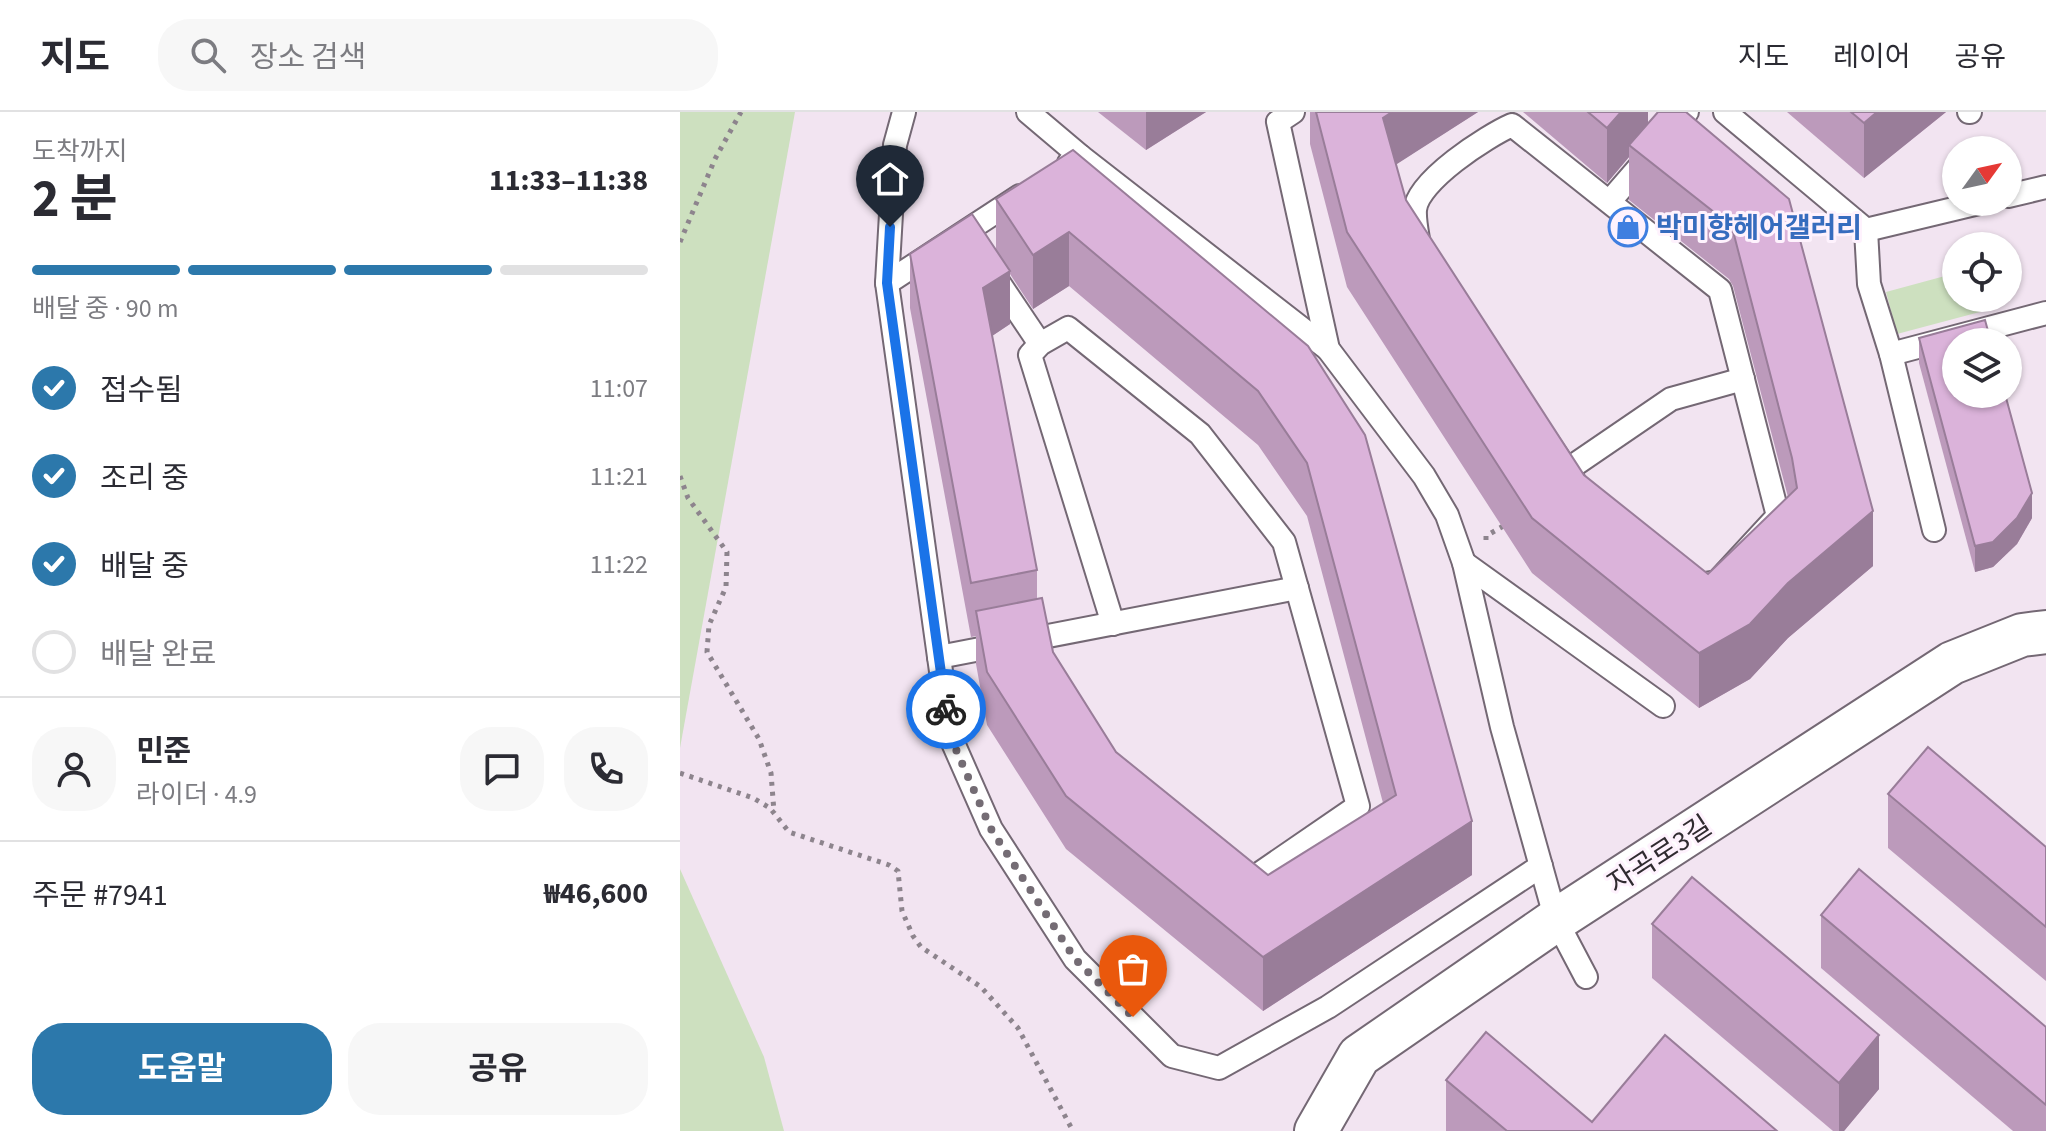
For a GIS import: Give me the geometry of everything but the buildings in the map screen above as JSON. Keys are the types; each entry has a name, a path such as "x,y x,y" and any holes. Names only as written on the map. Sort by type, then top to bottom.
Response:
{"street":[{"name":"자곡로3길","path":"1316,1131 1359,1056 1556,920 1952,663 2022,635 2046,632"}],"lane":[{"path":"904,112 895,145 887,283 950,736 991,829 1075,959 1172,1056 1219,1068 1328,1007 1541,866"},
{"path":"1028,112 1328,349 1424,476 1447,515 1464,563 1502,727 1556,920 1586,977"},
{"path":"1293,112 1278,122 1328,349"},
{"path":"1610,201 1687,112"},
{"path":"1725,112 1866,230 1869,284 1891,354 1934,530"},
{"path":"1512,125 1720,290 1743,379 1778,516 1717,582 1699,585 1578,487 1420,253 1414,208 1427,184 1493,133 1512,125"},
{"path":"887,283 974,246 1048,177 1080,156"},
{"path":"2022,193 2046,187"},
{"path":"1866,230 1942,212"},
{"path":"974,246 1040,344"},
{"path":"1891,354 2046,313"},
{"path":"1113,624 1030,355 1040,344 1068,328 1200,434 1284,542 1358,806 1259,874"},
{"path":"1567,470 1671,399 1743,379"},
{"path":"1464,563 1663,706"},
{"path":"939,657 1297,588"}],"path":[{"path":"680,242 715,159 741,112"},
{"path":"680,476 688,498 727,552 726,587 709,625 707,652 759,739 771,773 774,812"},
{"path":"1502,527 1513,520"},
{"path":"680,773 753,798 774,812 789,832 889,865 898,871 902,911 913,936 921,947 981,987 1018,1028 1073,1131"}],"green space":[{"path":"680,112 795,112 680,748"},
{"path":"1942,277 1942,312 1980,312 1897,334 1886,292"},
{"path":"680,869 764,1057 784,1131 680,1131"}],"way so far":[{"path":"946,709 950,736 991,829 1075,959 1133,1017"}],"place":[{"name":"박미향헤어갤러리","path":"1628,227"}],"route":[{"path":"890,227 887,283 946,709"}]}
